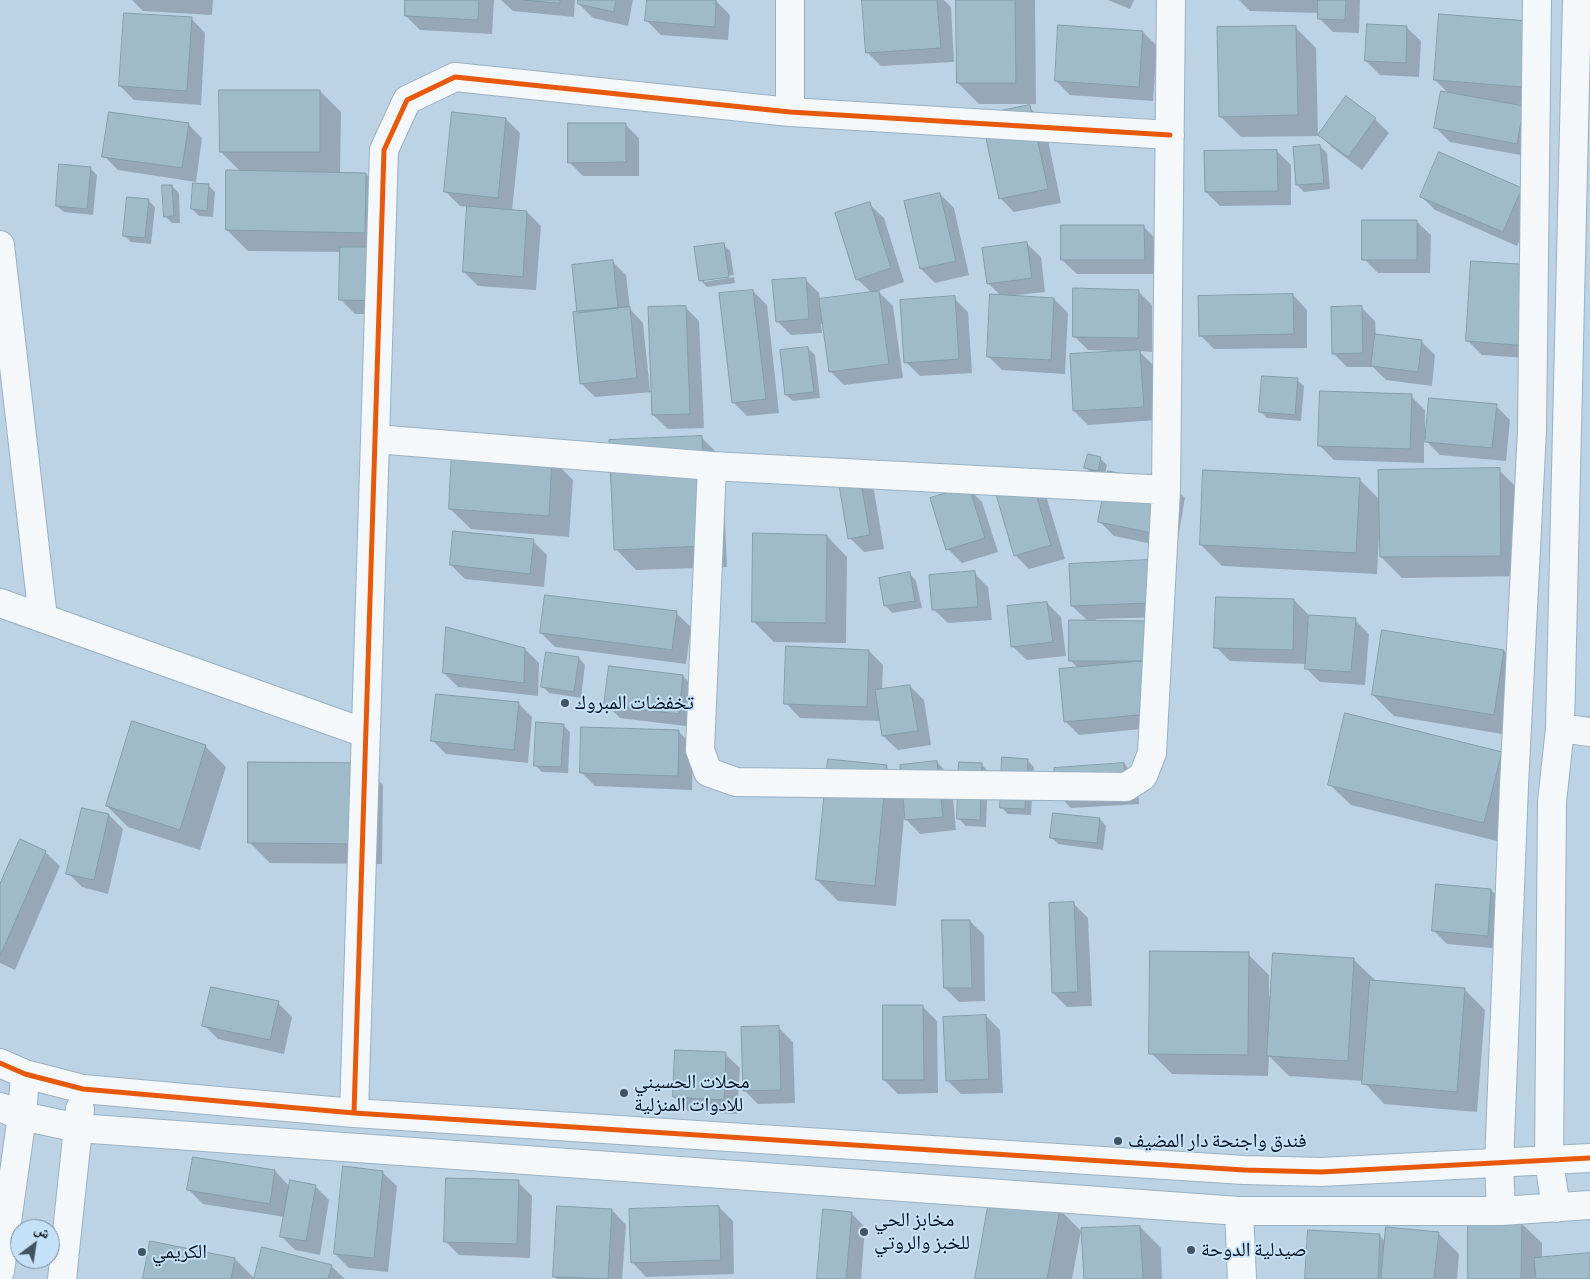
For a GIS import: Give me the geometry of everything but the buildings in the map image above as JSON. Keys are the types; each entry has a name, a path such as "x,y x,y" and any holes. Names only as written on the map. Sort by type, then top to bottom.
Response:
{"street":[{"path":"790,0 790,112"},
{"path":"712,466 700,750 708,772 736,782 1126,787 1143,776 1152,753 1166,490 1171,0"},
{"path":"1501,1211 1499,1164 1514,786 1532,430 1537,0"},
{"path":"1556,1208 1549,1160 1552,802 1560,728 1578,424 1577,0"},
{"path":"354,1114 384,150 407,100 455,77 790,112 1170,135"},
{"path":"0,245 43,618"},
{"path":"375,439 712,466 1166,490"},
{"path":"0,603 366,733"},
{"path":"1560,728 1590,732"},
{"path":"0,1063 25,1074 83,1089 354,1114 1244,1170 1322,1172 1590,1158"},
{"path":"0,1271 11,1111 25,1074"},
{"path":"62,1279 83,1089"},
{"path":"11,1111 78,1128 1239,1211 1501,1211 1590,1205"},
{"path":"1239,1211 1242,1279"}],"cycle path":[{"path":"354,1113 384,150 407,100 455,77 790,112 1170,135"},
{"path":"0,1063 25,1074 83,1089 354,1113 1244,1170 1321,1172 1590,1158"}],"place":[{"name":"تخفضات المبروك","path":"565,703"},
{"name":"محلات الحسيني للادوات المنزلية","path":"624,1093"},
{"name":"فندق واجنحة دار المضيف","path":"1118,1141"},
{"name":"مخابز الحي للخبز والروتي","path":"864,1232"},
{"name":"صيدلية الدوحة","path":"1191,1250"},
{"name":"الكريمي","path":"142,1252"}]}
